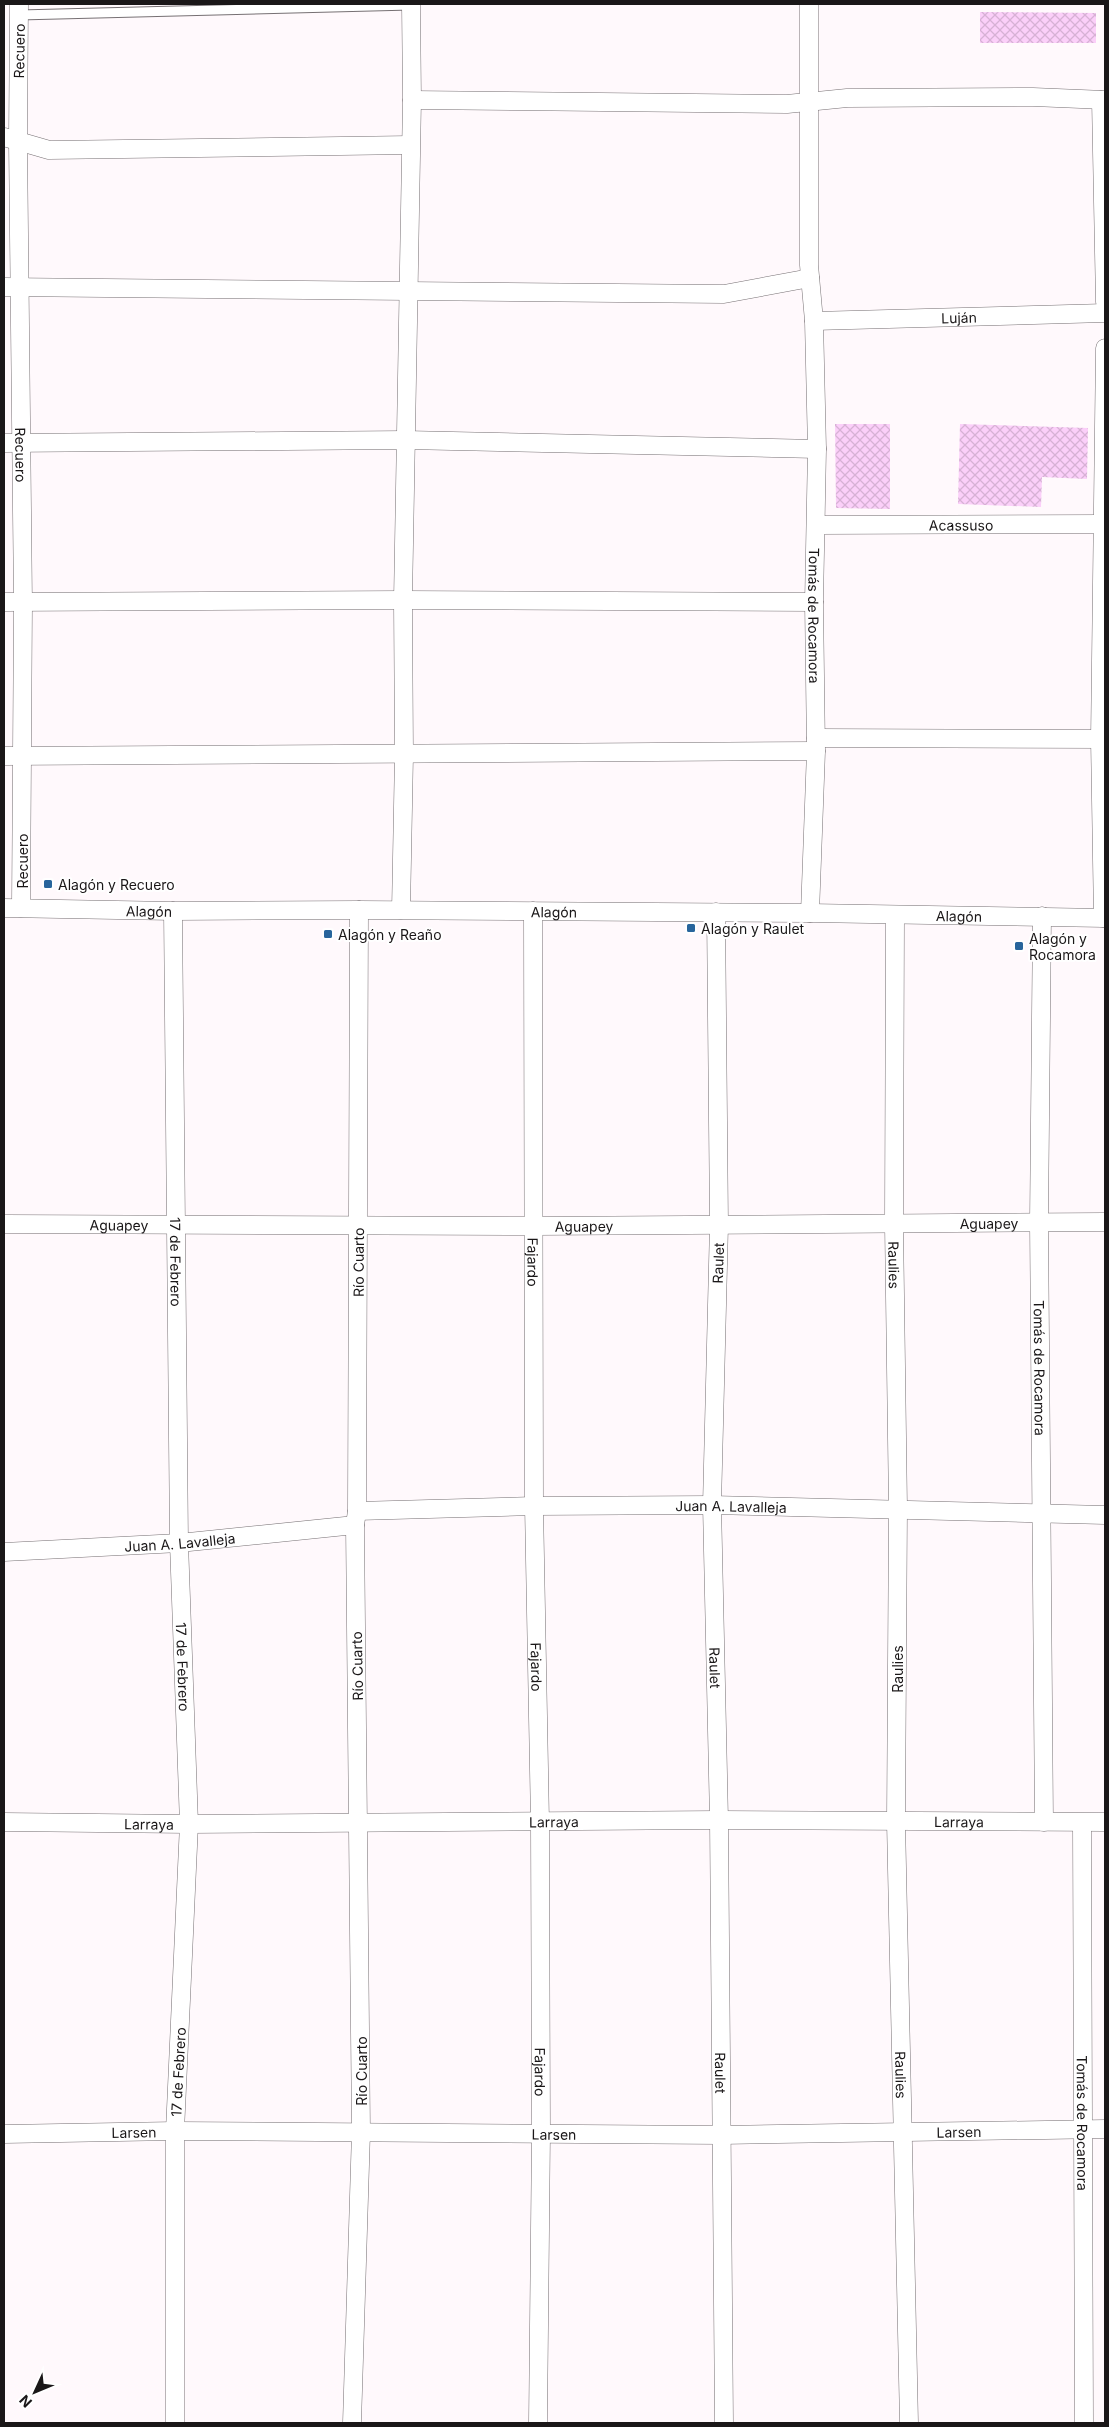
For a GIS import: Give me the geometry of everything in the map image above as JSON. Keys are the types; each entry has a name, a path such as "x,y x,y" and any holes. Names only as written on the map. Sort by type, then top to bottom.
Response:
{"street":[{"path":"401,910 404,754 403,600 410,292 411,4"},
{"name":"Tomás de Rocamora","path":"808,4 810,278 814,321 817,449 814,602 816,744 810,913"},
{"name":"Recuero","path":"19,9 11,139 11,287 22,444 21,908"},
{"path":"412,100 786,104 847,98 1033,96 1103,100 1105,302"},
{"path":"11,139 50,150 410,146"},
{"path":"11,287 724,294 810,278"},
{"name":"Luján","path":"814,321 1105,313"},
{"path":"1104,918 1102,739 1105,348"},
{"path":"4,444 406,440 817,449"},
{"name":"Acassuso","path":"817,525 1105,524"},
{"path":"4,602 403,600 814,602"},
{"path":"4,756 404,754 1102,739"},
{"name":"Alagón","path":"4,908 172,911 716,912 1104,918"},
{"name":"Río Cuarto","path":"352,2423 361,2132 360,1822 356,1518 359,910"},
{"name":"17 de Febrero","path":"172,911 179,1543 189,1824 175,2131 175,2423"},
{"name":"Fajardo","path":"533,911 534,1506 540,1822 541,2133 538,2423"},
{"name":"Raulet","path":"716,912 719,1225 712,1505 719,1820 724,2423"},
{"name":"Raulies","path":"895,916 894,1225 898,1508 896,1822 908,2423"},
{"name":"Tomás de Rocamora","path":"1042,916 1039,1222 1044,1822"},
{"name":"Aguapey","path":"4,1224 176,1223 535,1226 894,1225 1105,1222"},
{"name":"Juan A. Lavalleja","path":"4,1552 179,1543 356,1518 534,1506 712,1505 898,1508 1105,1515"},
{"name":"Larraya","path":"4,1822 189,1824 719,1820 1105,1822"},
{"name":"Tomás de Rocamora","path":"1082,1823 1084,2423"},
{"name":"Larsen","path":"4,2134 175,2131 722,2135 1105,2129"}],"lane":[{"path":"19,9 411,4"}],"building":[{"path":"980,12 1096,13 1096,43 980,43"},
{"path":"835,424 890,424 890,509 836,508"},
{"path":"960,424 1088,428 1087,479 1042,477 1041,507 958,504"}],"place":[{"name":"Alagón y Recuero","path":"48,884"},
{"name":"Alagón y Raulet","path":"691,928"},
{"name":"Alagón y Reaño","path":"328,934"},
{"name":"Alagón y Rocamora","path":"1019,946"}]}
